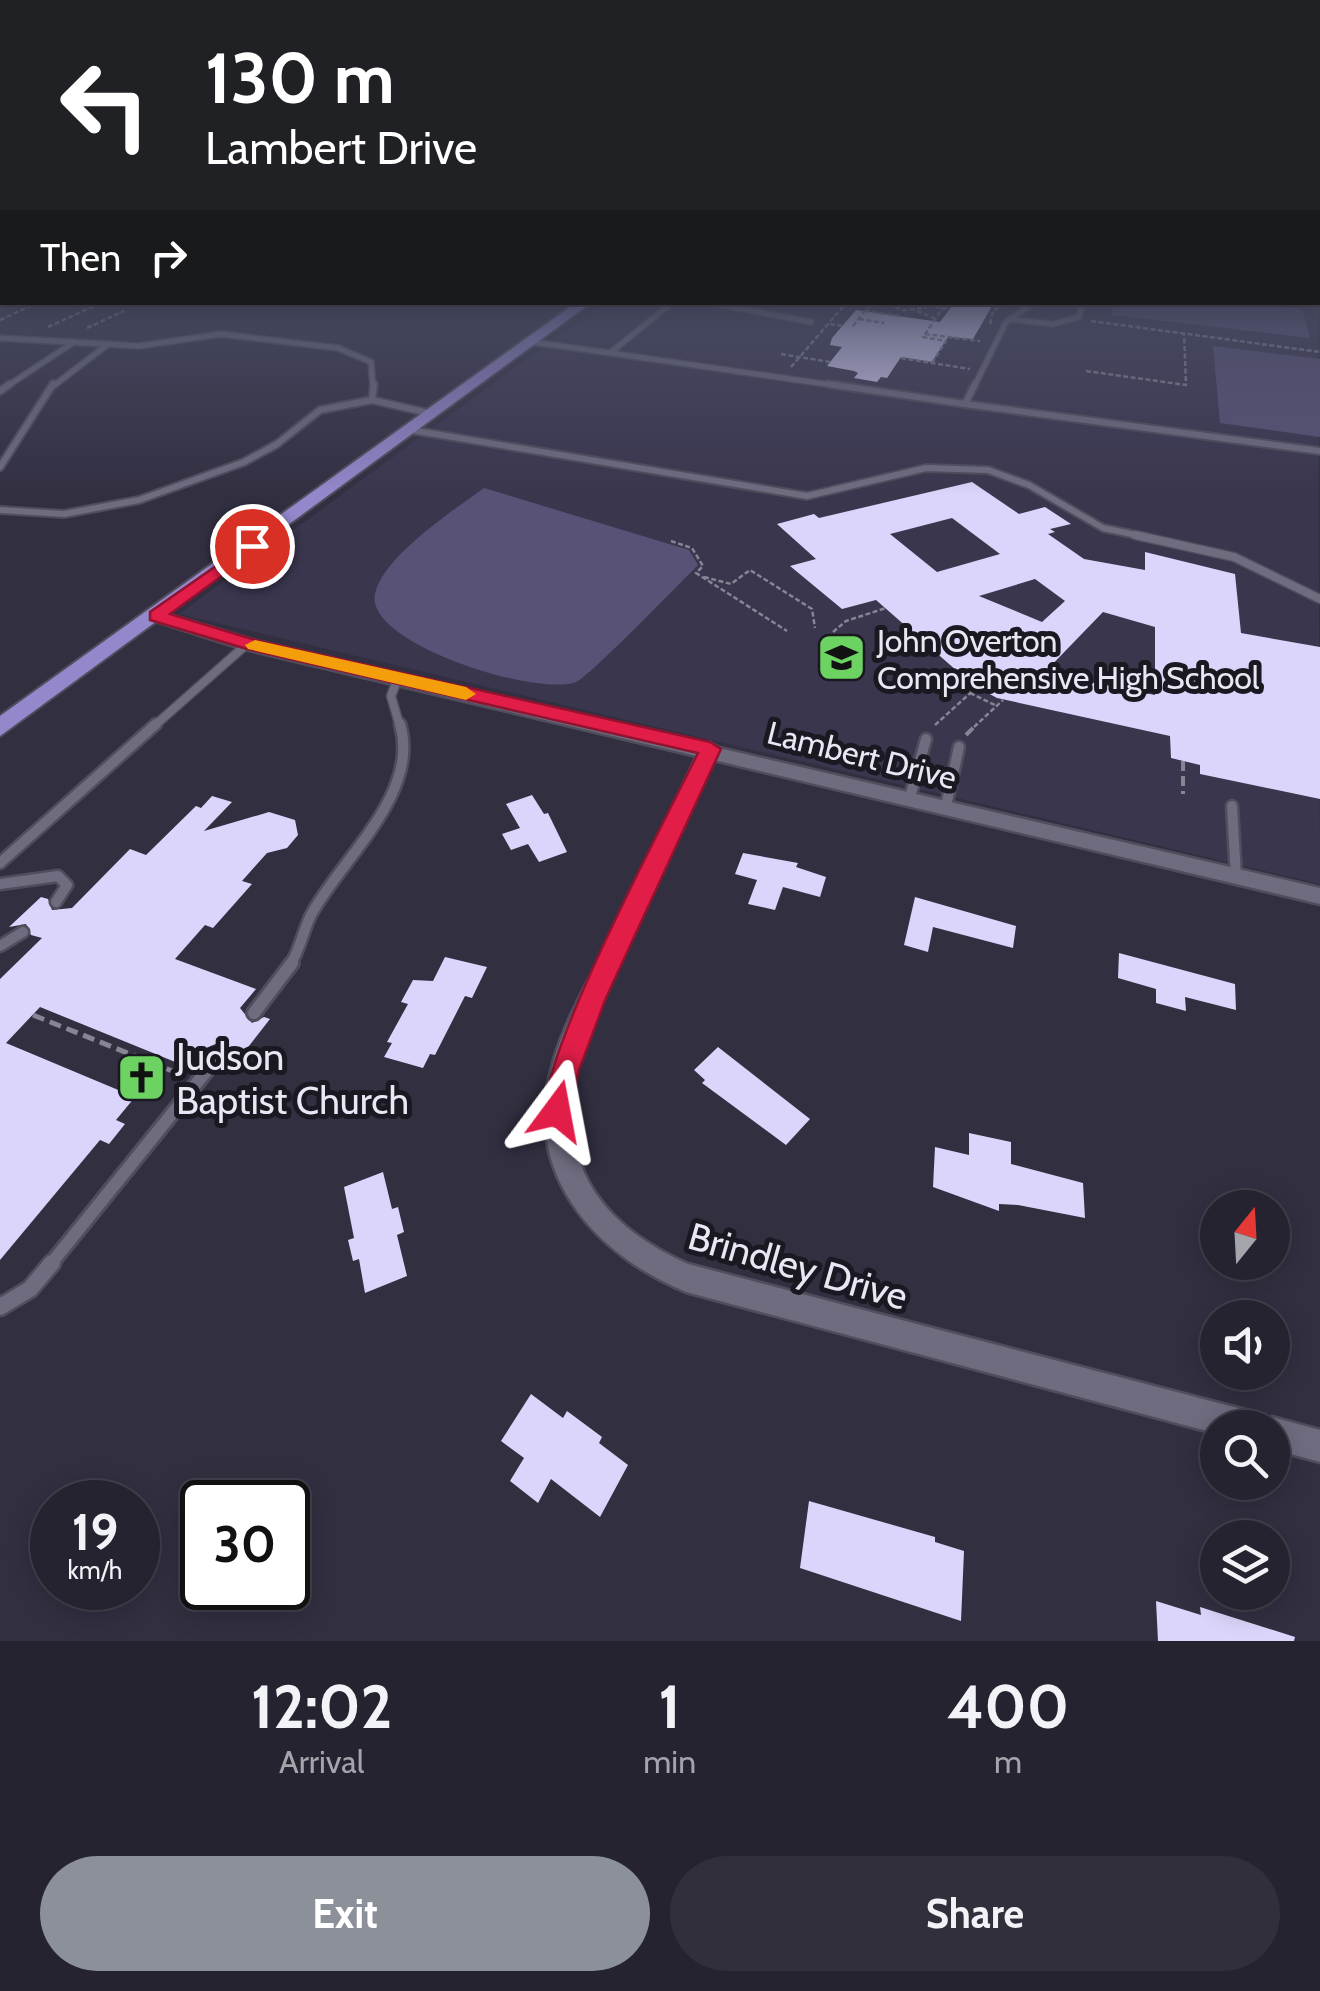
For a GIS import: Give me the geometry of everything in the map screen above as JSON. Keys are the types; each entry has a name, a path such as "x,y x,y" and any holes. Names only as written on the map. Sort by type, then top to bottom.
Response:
{"main road":[{"path":"0,728 531,343"}],"street":[{"name":"Lambert Drive","path":"156,616 247,644 710,749 1320,896"},
{"name":"Brindley Drive","path":"710,749 593,998 565,1070 557,1111 560,1138 575,1183 595,1215 638,1256 686,1278 1200,1414"},
{"path":"1290,1438 1320,1446"}],"lane":[{"path":"0,391 74,343"},
{"path":"81,343 170,343"},
{"path":"290,343 348,350 367,358 374,367 372,400"},
{"path":"536,343 1320,451"},
{"path":"610,353 623,343"},
{"path":"965,404 997,343"},
{"path":"0,467 54,383 108,345"},
{"path":"0,510 55,516 128,502 263,452 324,409 372,400 433,414"},
{"path":"411,430 806,496 926,468 988,470 1029,485 1103,528 1234,557 1320,599"},
{"path":"0,863 247,644"},
{"path":"254,1013 287,972 312,914 376,824 392,792 404,739 392,696 398,678"},
{"path":"910,797 926,739"},
{"path":"946,806 957,746"},
{"path":"1232,806 1236,877"},
{"path":"0,884 58,876 67,885 56,902"},
{"path":"0,946 24,932"},
{"path":"0,1308 30,1289 221,1053"}],"path":[{"path":"788,371 813,343"},
{"path":"932,363 945,343"},
{"path":"1086,372 1186,385 1184,343"},
{"path":"1256,343 1320,352"},
{"path":"782,354 830,362"},
{"path":"901,358 982,371"},
{"path":"671,541 692,548 703,566 699,576"},
{"path":"699,576 728,584 750,570 812,609 816,628"},
{"path":"699,576 787,631"},
{"path":"833,632 846,621 886,608"},
{"path":"933,727 976,687"},
{"path":"970,693 998,706"},
{"path":"957,746 1003,700"},
{"path":"1183,761 1183,794"},
{"path":"33,1015 198,1082"}],"shaded area":[{"name":"John Overton Comprehensive High School","path":"549,343 1318,343 1320,884 179,614"},
{"path":"1213,346 1320,359 1320,437 1220,423"},
{"path":"484,488 689,550 698,565 616,648 576,682 527,682 458,662 397,631 379,613 375,594 391,564 405,550"}],"building":[{"path":"944,343 932,362 901,357 887,378 881,377 877,382 854,378 858,373 854,371 827,366 842,347 830,345"},
{"path":"972,482 1019,514 1045,507 1071,524 1050,529 1055,532 1048,534 1084,559 1145,570 1145,552 1235,574 1241,633 1320,647 1320,799 1200,774 1200,765 1171,758 1170,736 997,698 973,685 876,600 842,609 790,566 816,559 777,524 814,514 819,518","holes":["952,518 1000,554 937,572 890,534","1035,579 1065,601 1042,622 979,596","1103,612 1155,627 1155,695 1044,673"]},
{"path":"532,795 544,814 548,813 567,852 539,862 528,844 511,850 502,834 520,828 506,804"},
{"path":"212,796 232,802 204,831 269,812 295,820 298,835 287,848 267,853 242,881 252,884 213,928 205,925 175,959 256,989 240,1008 252,1023 264,1017 270,1019 238,1060 230,1057 228,1046 218,1043 206,1048 190,1068 40,1007 6,1043 135,1097 116,1120 125,1124 109,1144 100,1140 0,1260 0,979 42,938 31,935 26,924 9,927 41,897 48,899 52,910 72,908 130,849 146,855 196,806 201,808"},
{"path":"743,853 798,863 796,867 826,877 820,897 783,887 775,910 748,904 757,880 735,874"},
{"path":"915,897 1016,926 1013,948 933,927 928,952 904,945"},
{"path":"1119,953 1235,984 1236,1010 1185,997 1186,1011 1156,1003 1156,989 1118,978"},
{"path":"445,957 487,967 472,998 465,996 435,1055 430,1054 423,1068 384,1057 392,1043 387,1042 408,1004 401,1002 413,980 433,981"},
{"path":"718,1047 810,1119 786,1145 702,1083 705,1080 694,1070"},
{"path":"969,1133 1011,1142 1011,1164 1083,1183 1085,1218 1018,1205 999,1204 999,1211 933,1187 935,1147 969,1155"},
{"path":"383,1172 392,1209 398,1207 404,1232 397,1235 407,1276 365,1293 359,1259 353,1261 348,1240 354,1238 344,1187"},
{"path":"531,1394 563,1418 567,1411 602,1437 599,1443 628,1465 600,1517 551,1479 538,1503 510,1481 524,1458 501,1441"},
{"path":"809,1501 935,1537 935,1542 964,1551 961,1621 800,1568"},
{"path":"1156,1601 1201,1615 1200,1610 1210,1610 1295,1637 1294,1641 1158,1641"}],"slow traffic":[{"path":"255,645 466,694"}],"place":[{"name":"John Overton Comprehensive High School","path":"842,658"},
{"name":"Judson Baptist Church","path":"141,1078"}],"route":[{"path":"252,546 156,616 247,644 710,749 593,998 565,1070 557,1111"}]}
